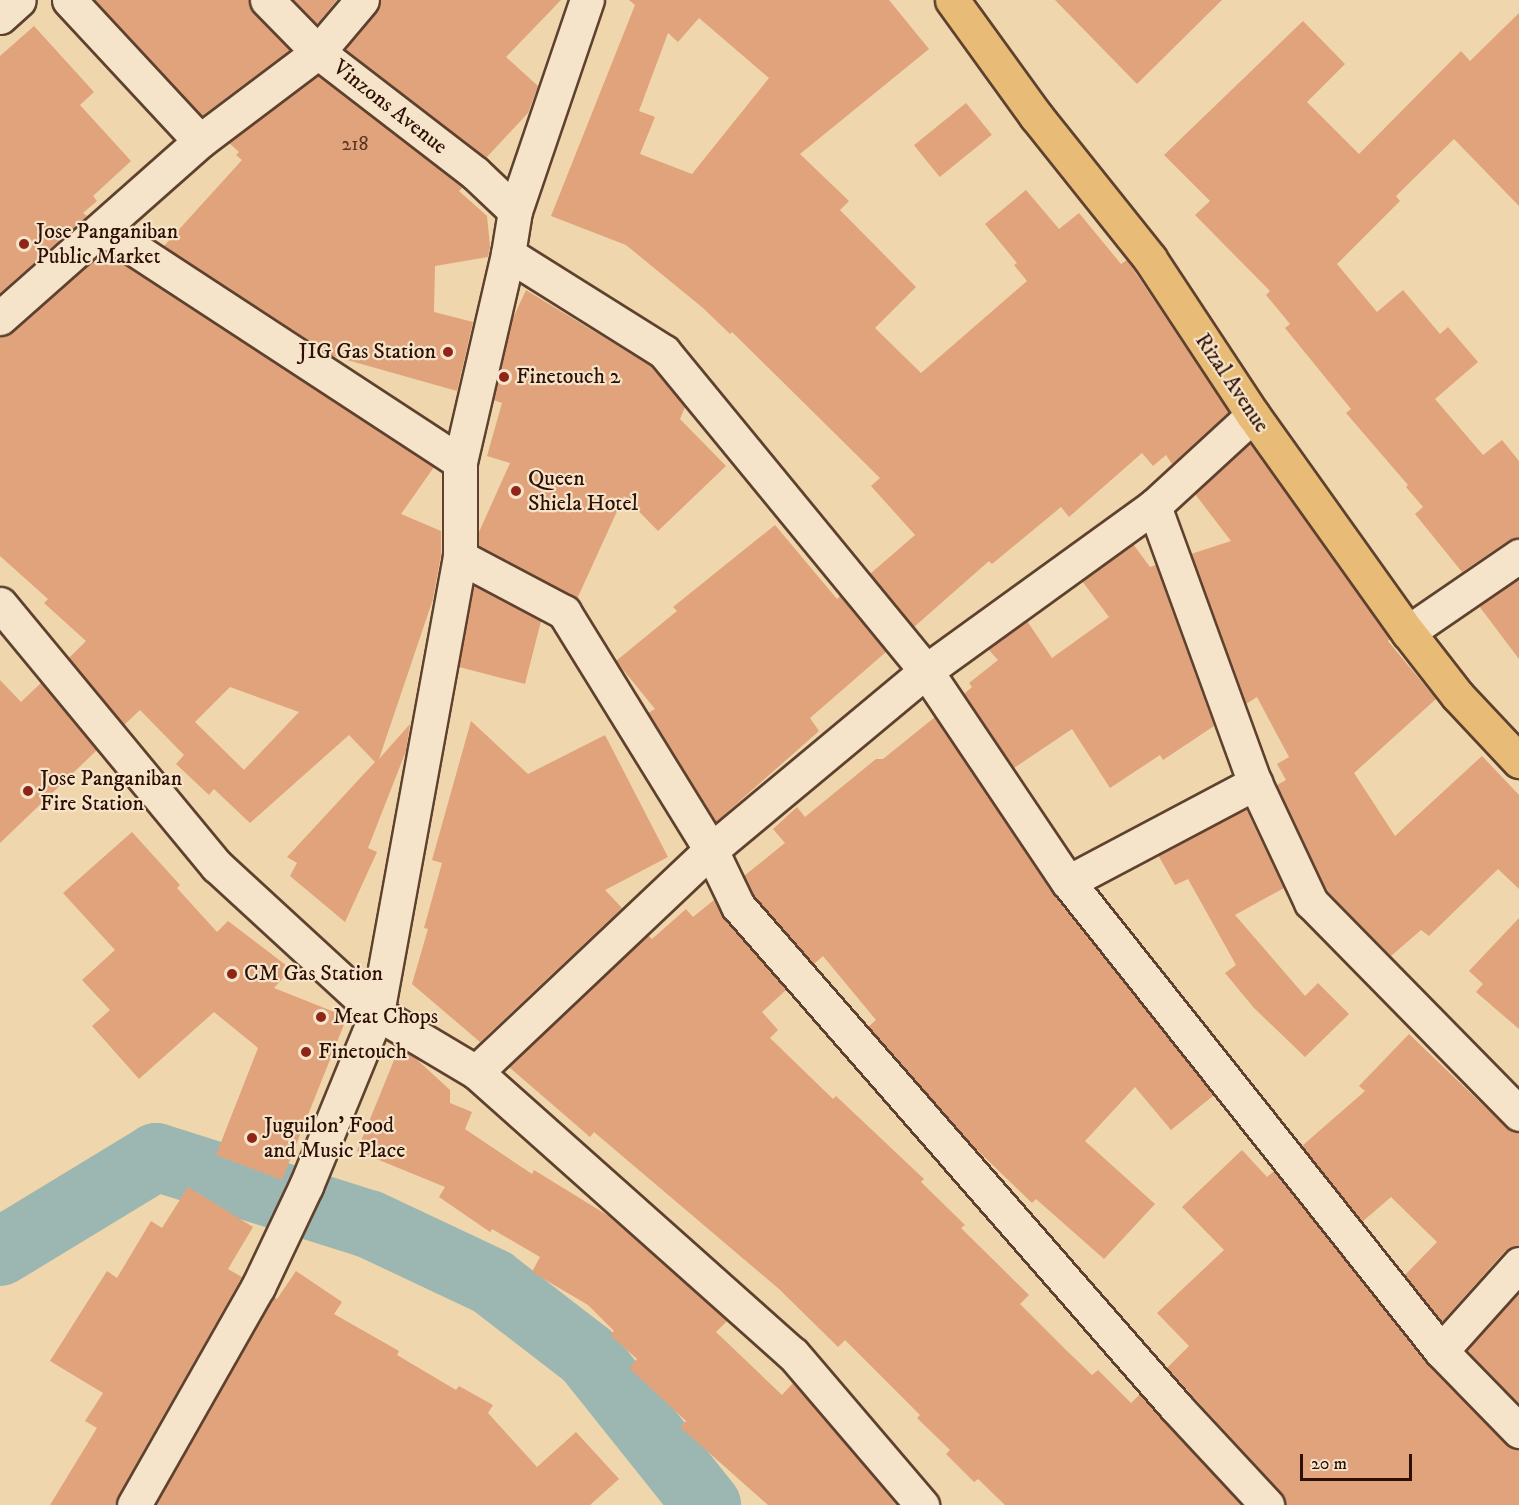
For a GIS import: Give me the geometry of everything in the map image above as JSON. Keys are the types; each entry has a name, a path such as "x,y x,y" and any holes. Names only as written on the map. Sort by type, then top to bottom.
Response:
{"main road":[{"name":"Rizal Avenue","path":"952,0 1036,116 1150,260 1253,415 1408,632 1457,695 1519,761"}],"street":[{"path":"0,16 19,0"},
{"path":"69,0 201,141"},
{"name":"Vinzons Avenue","path":"267,0 318,52 476,173 515,211"},
{"path":"0,318 104,229 201,141 318,52 362,0"},
{"path":"134,1505 258,1287 306,1186 377,1013 460,557 460,462 508,254 515,211 587,0"},
{"path":"104,229 460,462"},
{"path":"508,254 664,352 926,671 1068,882 1441,1351 1519,1431"},
{"path":"476,1071 711,850 926,671 1154,506 1253,415"},
{"path":"1154,506 1255,783 1311,902 1519,1114"},
{"path":"1408,632 1519,556"},
{"path":"460,557 564,612 711,850 738,906 1176,1407 1267,1505"},
{"path":"0,603 217,866 377,1013 476,1071 793,1354 922,1505"},
{"path":"1068,882 1255,783"},
{"path":"1441,1351 1519,1264"}],"building":[{"path":"95,0 249,0 254,13 290,50 202,116"},
{"path":"293,0 337,0 317,24"},
{"path":"380,0 561,0 506,57 538,86 528,113 486,158 345,49 376,12"},
{"path":"629,0 889,0 929,49 800,154 849,201 840,210 916,287 875,328 921,373 1027,281 1014,265 1017,263 985,224 1026,190 1059,229 1079,213 1121,264 1127,260 1229,412 1172,464 1166,455 1153,466 1142,453 1069,517 1061,507 992,564 989,561 914,627 870,574 915,535 871,486 880,478 732,332 730,334 703,308 626,245 551,216 635,5","holes":["699,18 769,78 692,174 640,154 655,117 639,111 668,33 678,42"]},
{"path":"1055,0 1222,0 1137,84"},
{"path":"1519,13 1519,206 1454,139 1396,196 1400,201 1337,264 1377,312 1403,290 1440,334 1448,327 1478,362 1435,399 1483,455 1502,440 1519,461 1519,537 1508,541 1462,572 1415,514 1423,507 1406,487 1408,485 1346,413 1351,409 1285,328 1290,324 1266,295 1270,291 1195,215 1210,201 1164,155 1303,21 1345,64 1307,102 1359,154 1461,51 1470,61"},
{"path":"34,26 94,92 80,105 131,161 93,196 97,201 83,213 87,216 0,293 0,56"},
{"path":"318,76 463,187 459,191 487,216 490,246 488,257 435,266 434,312 473,322 457,391 333,356 164,246 242,160 236,155 239,152 229,143"},
{"path":"966,103 992,135 940,177 914,145"},
{"path":"104,251 434,467 401,514 441,531 441,555 433,599 379,759 410,724 406,751 368,848 377,852 345,922 290,876 297,863 287,857 375,762 349,735 250,823 214,789 209,795 176,764 184,755 140,710 124,725 69,658 86,641 44,603 48,599 0,556 0,336 12,332","holes":["230,687 299,712 244,770 195,722"]},
{"path":"526,290 651,366 685,407 680,419 726,466 658,531 624,496 577,599 479,546 479,532 510,463 487,456 502,403 493,400 512,320"},
{"path":"1250,443 1390,639 1388,641 1436,699 1354,773 1395,836 1482,756 1519,795 1519,889 1498,869 1429,936 1421,930 1391,956 1327,891 1277,785 1286,780 1277,764 1289,757 1257,697 1246,704 1191,554 1231,541 1195,494"},
{"path":"775,525 837,599 840,596 886,652 810,718 819,731 716,822 648,713 655,709 616,661 677,611 673,607"},
{"path":"1133,544 1150,567 1156,565 1214,726 1163,760 1160,755 1110,788 1072,729 1014,768 964,694 972,687 969,683 998,660 988,649 1027,621 1052,658 1109,617 1082,581"},
{"path":"1519,579 1519,659 1479,606"},
{"path":"474,586 541,621 525,684 459,667"},
{"name":"Jose Panganiban Fire Station","path":"0,680 21,702 41,683 97,750 0,843"},
{"path":"935,717 1052,893 1214,1095 1171,1130 1135,1087 1085,1141 1155,1204 1104,1259 1036,1199 1032,1203 972,1145 868,1027 876,1020 823,956 814,964 754,896 744,876 785,843 773,829 797,807 805,817 876,759 883,759"},
{"path":"471,721 528,774 605,735 668,857 605,890 622,908 480,1042 412,984 428,929 424,928 442,863 432,860"},
{"path":"1246,809 1284,888 1235,915 1305,996 1318,983 1349,1014 1305,1057 1254,1008 1225,973 1236,965 1188,879 1175,885 1158,855"},
{"path":"132,832 180,885 177,888 217,932 228,921 291,969 274,988 347,1017 282,1180 216,1155 258,1048 214,1012 139,1079 92,1026 110,1010 82,980 115,950 63,893"},
{"path":"714,900 724,918 786,990 762,1012 778,1030 770,1038 833,1099 836,1096 924,1179 921,1182 965,1225 961,1228 1029,1295 1020,1304 1066,1350 1092,1375 1098,1370 1131,1403 1140,1394 1241,1505 1005,1505 978,1479 974,1482 946,1454 950,1450 917,1418 920,1415 845,1340 838,1347 779,1289 594,1132 590,1137 509,1067 648,935 652,939 686,909 693,917"},
{"path":"1519,918 1519,1029 1476,992 1483,984 1469,971"},
{"path":"1409,1034 1506,1127 1519,1132 1519,1246 1505,1251 1442,1322 1405,1275 1437,1242 1391,1197 1362,1222 1302,1146 1365,1091 1359,1086"},
{"path":"399,1048 413,1056 450,1090 450,1103 472,1112 465,1129 532,1174 534,1170 612,1218 727,1321 716,1332 782,1395 793,1383 897,1505 768,1505 680,1427 686,1421 629,1368 637,1359 610,1335 614,1331 588,1305 532,1272 540,1257 492,1229 490,1232 439,1197 445,1187 357,1151"},
{"path":"1242,1150 1267,1177 1274,1171 1426,1363 1506,1444 1519,1449 1519,1505 1285,1505 1281,1492 1167,1368 1189,1346 1157,1313 1224,1250 1182,1207"},
{"path":"188,1187 253,1227 228,1269 242,1277 115,1505 50,1505 97,1428 85,1421 103,1393 50,1361 107,1271 117,1278 151,1221 162,1228"},
{"path":"296,1271 342,1302 334,1314 399,1351 397,1355 456,1390 459,1386 493,1405 488,1413 537,1467 576,1432 619,1479 590,1505 156,1505 274,1297 277,1299"},
{"path":"1519,1292 1519,1404 1467,1350"}],"waterway":[{"path":"0,1252 156,1157 369,1224 492,1282 588,1356 707,1505"}],"place":[{"name":"Jose Panganiban Public Market","path":"24,244"},
{"name":"JIG Gas Station","path":"448,352"},
{"name":"Finetouch 2","path":"504,377"},
{"name":"Queen Shiela Hotel","path":"516,491"},
{"name":"Jose Panganiban Fire Station","path":"28,791"},
{"name":"CM Gas Station","path":"232,974"},
{"name":"Meat Chops","path":"321,1017"},
{"name":"Finetouch","path":"306,1052"},
{"name":"Juguilon' Food and Music Place","path":"252,1138"}]}
